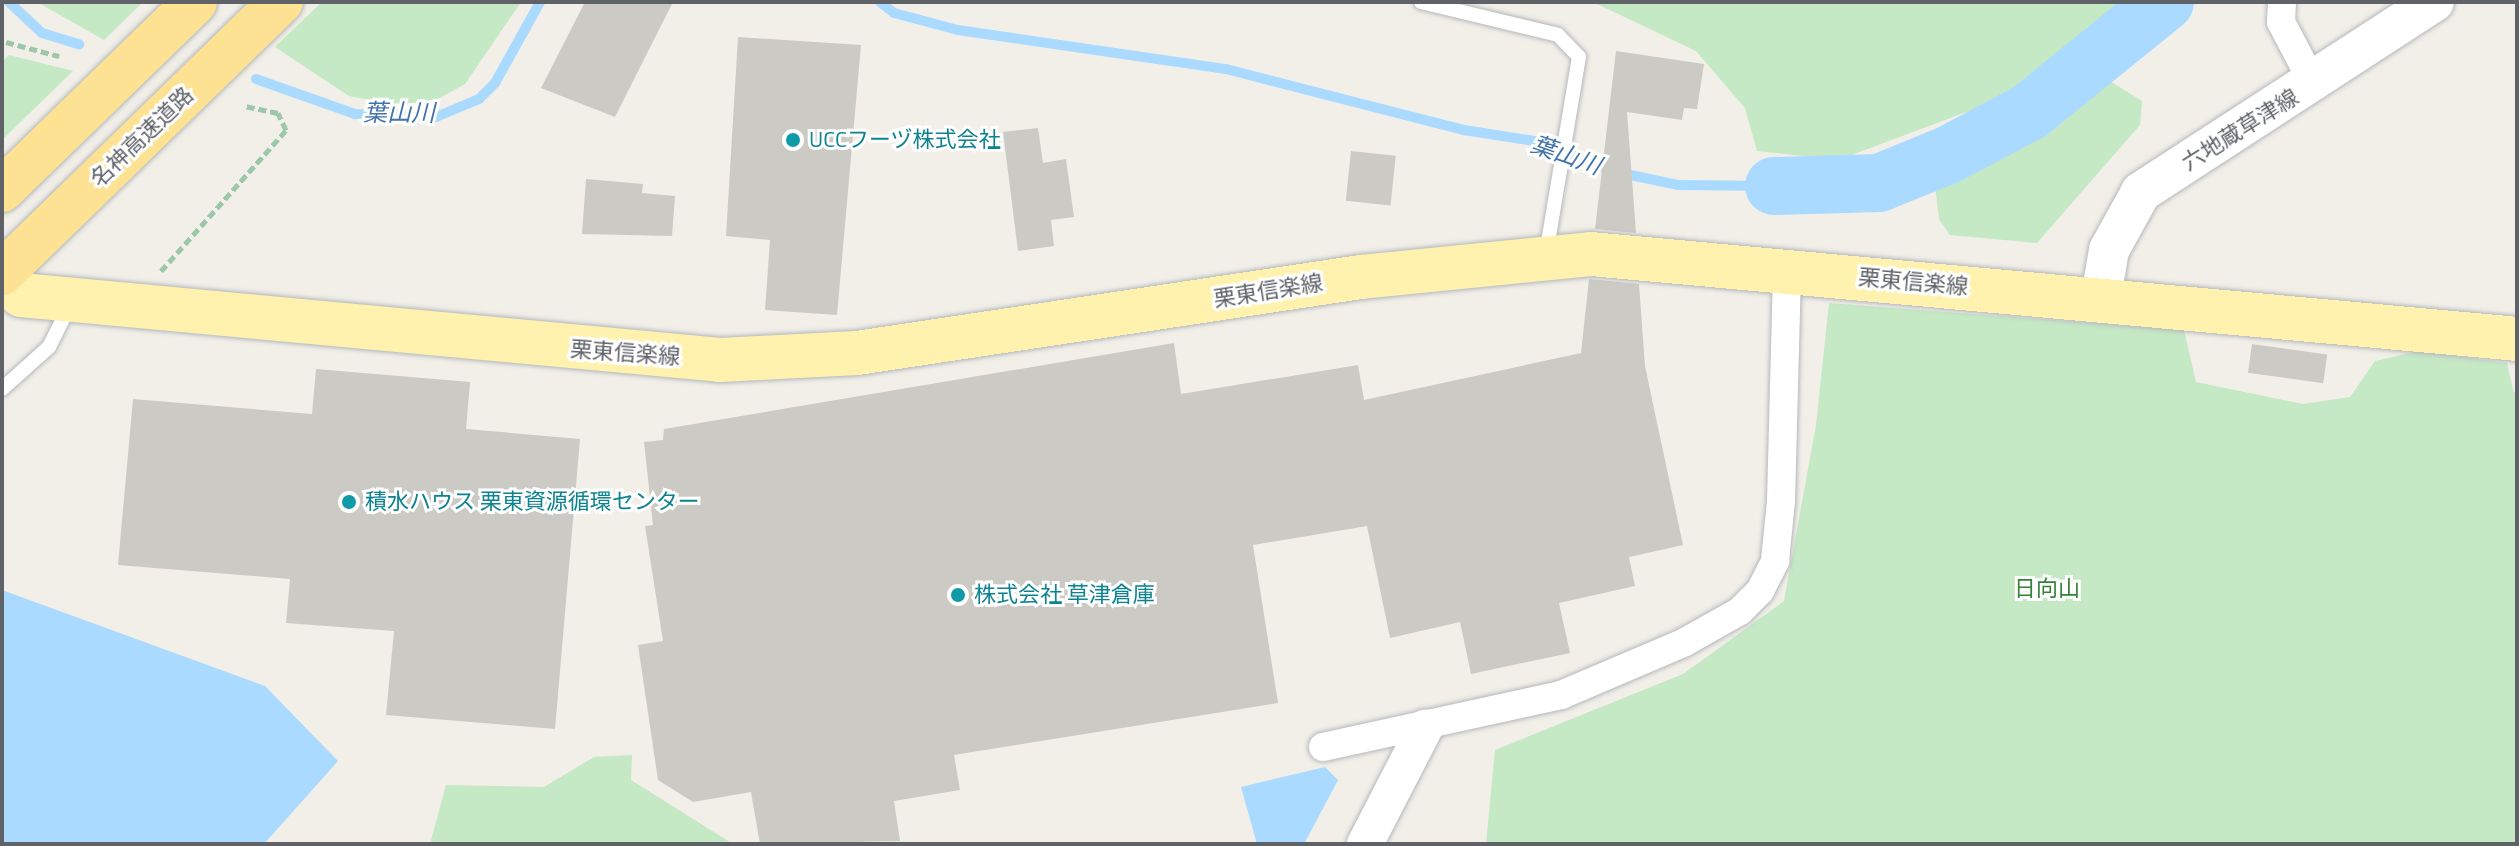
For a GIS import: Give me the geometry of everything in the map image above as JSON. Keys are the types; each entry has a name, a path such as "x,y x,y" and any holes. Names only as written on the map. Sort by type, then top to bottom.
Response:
{"highway":[{"path":"2,190 195,2"},
{"name":"名神高速道路","path":"12,284 281,2"}],"main road":[{"name":"六地蔵草津線","path":"2101,297 2109,250 2141,192 2434,2"},
{"name":"栗東信楽線","path":"12,284 71,301 144,310 720,360 857,353 1361,277 1591,254 2101,297 2517,339"}],"street":[{"path":"2282,2 2281,22 2313,83"},
{"path":"1323,747 1425,728 1561,695 1685,642 1740,611 1760,591 1775,561 1781,501 1787,272"},
{"path":"1365,844 1425,728"}],"lane":[{"path":"1421,2 1558,35 1579,57 1546,259"},
{"path":"2,389 49,347 71,301"}],"path":[{"path":"3,43 59,56"},
{"path":"144,310 150,283 286,130 278,113 244,106"}],"green space":[{"path":"37,2 143,2 104,40"},
{"path":"322,2 521,2 465,84 436,100 398,105 349,96 275,47"},
{"path":"1593,2 2129,2 2020,92 1838,160 1757,151 1745,108 1696,51"},
{"path":"9,55 73,71 2,140 2,62"},
{"path":"2105,78 2142,101 2140,125 2037,243 1950,235 1939,219 1935,185 2043,125"},
{"name":"日向山","path":"1829,303 2184,330 2196,382 2303,404 2350,397 2375,361 2419,351 2507,363 2514,393 2517,389 2517,844 1486,844 1495,750 1683,674 1784,601 1816,425"},
{"path":"632,755 631,780 733,844 430,844 446,785 544,787 594,757"}],"water":[{"path":"2,590 265,686 338,761 264,844 2,844"},
{"path":"1325,767 1338,780 1304,844 1257,844 1241,787"}],"building":[{"path":"585,2 673,2 615,117 541,88"},
{"name":"UCCフーヅ株式会社","path":"738,37 861,45 837,315 765,310 770,240 726,236"},
{"path":"1616,51 1704,64 1697,109 1684,108 1682,120 1627,112 1636,233 1595,229"},
{"path":"1038,128 1043,163 1066,159 1074,217 1051,220 1054,246 1018,251 1003,132"},
{"path":"1351,151 1396,156 1391,205 1346,201"},
{"path":"586,179 643,184 642,193 675,196 672,236 582,234"},
{"name":"株式会社 草津倉庫","path":"1589,279 1639,284 1645,366 1683,545 1629,557 1635,586 1559,603 1570,653 1471,674 1460,622 1390,638 1367,526 1253,545 1278,703 954,755 960,790 894,801 900,841 760,844 751,792 693,802 658,780 638,645 663,641 645,526 653,525 644,442 663,440 664,429 1174,343 1181,394 1358,365 1364,400 1581,353"},
{"path":"2252,344 2327,355 2323,383 2248,373"},
{"name":"積水ハウス 栗東資源循環センター","path":"316,369 470,382 466,429 580,439 555,729 386,715 394,631 286,623 290,579 118,565 133,399 312,414"}],"waterway":[{"name":"葉山川","path":"9,2 42,33 79,44"},
{"name":"葉山川","path":"256,79 355,114 436,117 479,99 495,83 540,2"},
{"name":"葉山川","path":"880,2 894,13 958,30 1226,69 1464,130 1541,142 1616,172 1678,185 1774,186"},
{"name":"葉山川","path":"1774,186 1879,183 1948,155 2029,112 2165,2"}],"place":[{"name":"UCCフーヅ株式会社","path":"793,140"},
{"name":"積水ハウス 栗東資源循環センター","path":"349,502"},
{"name":"株式会社 草津倉庫","path":"958,595"}]}
